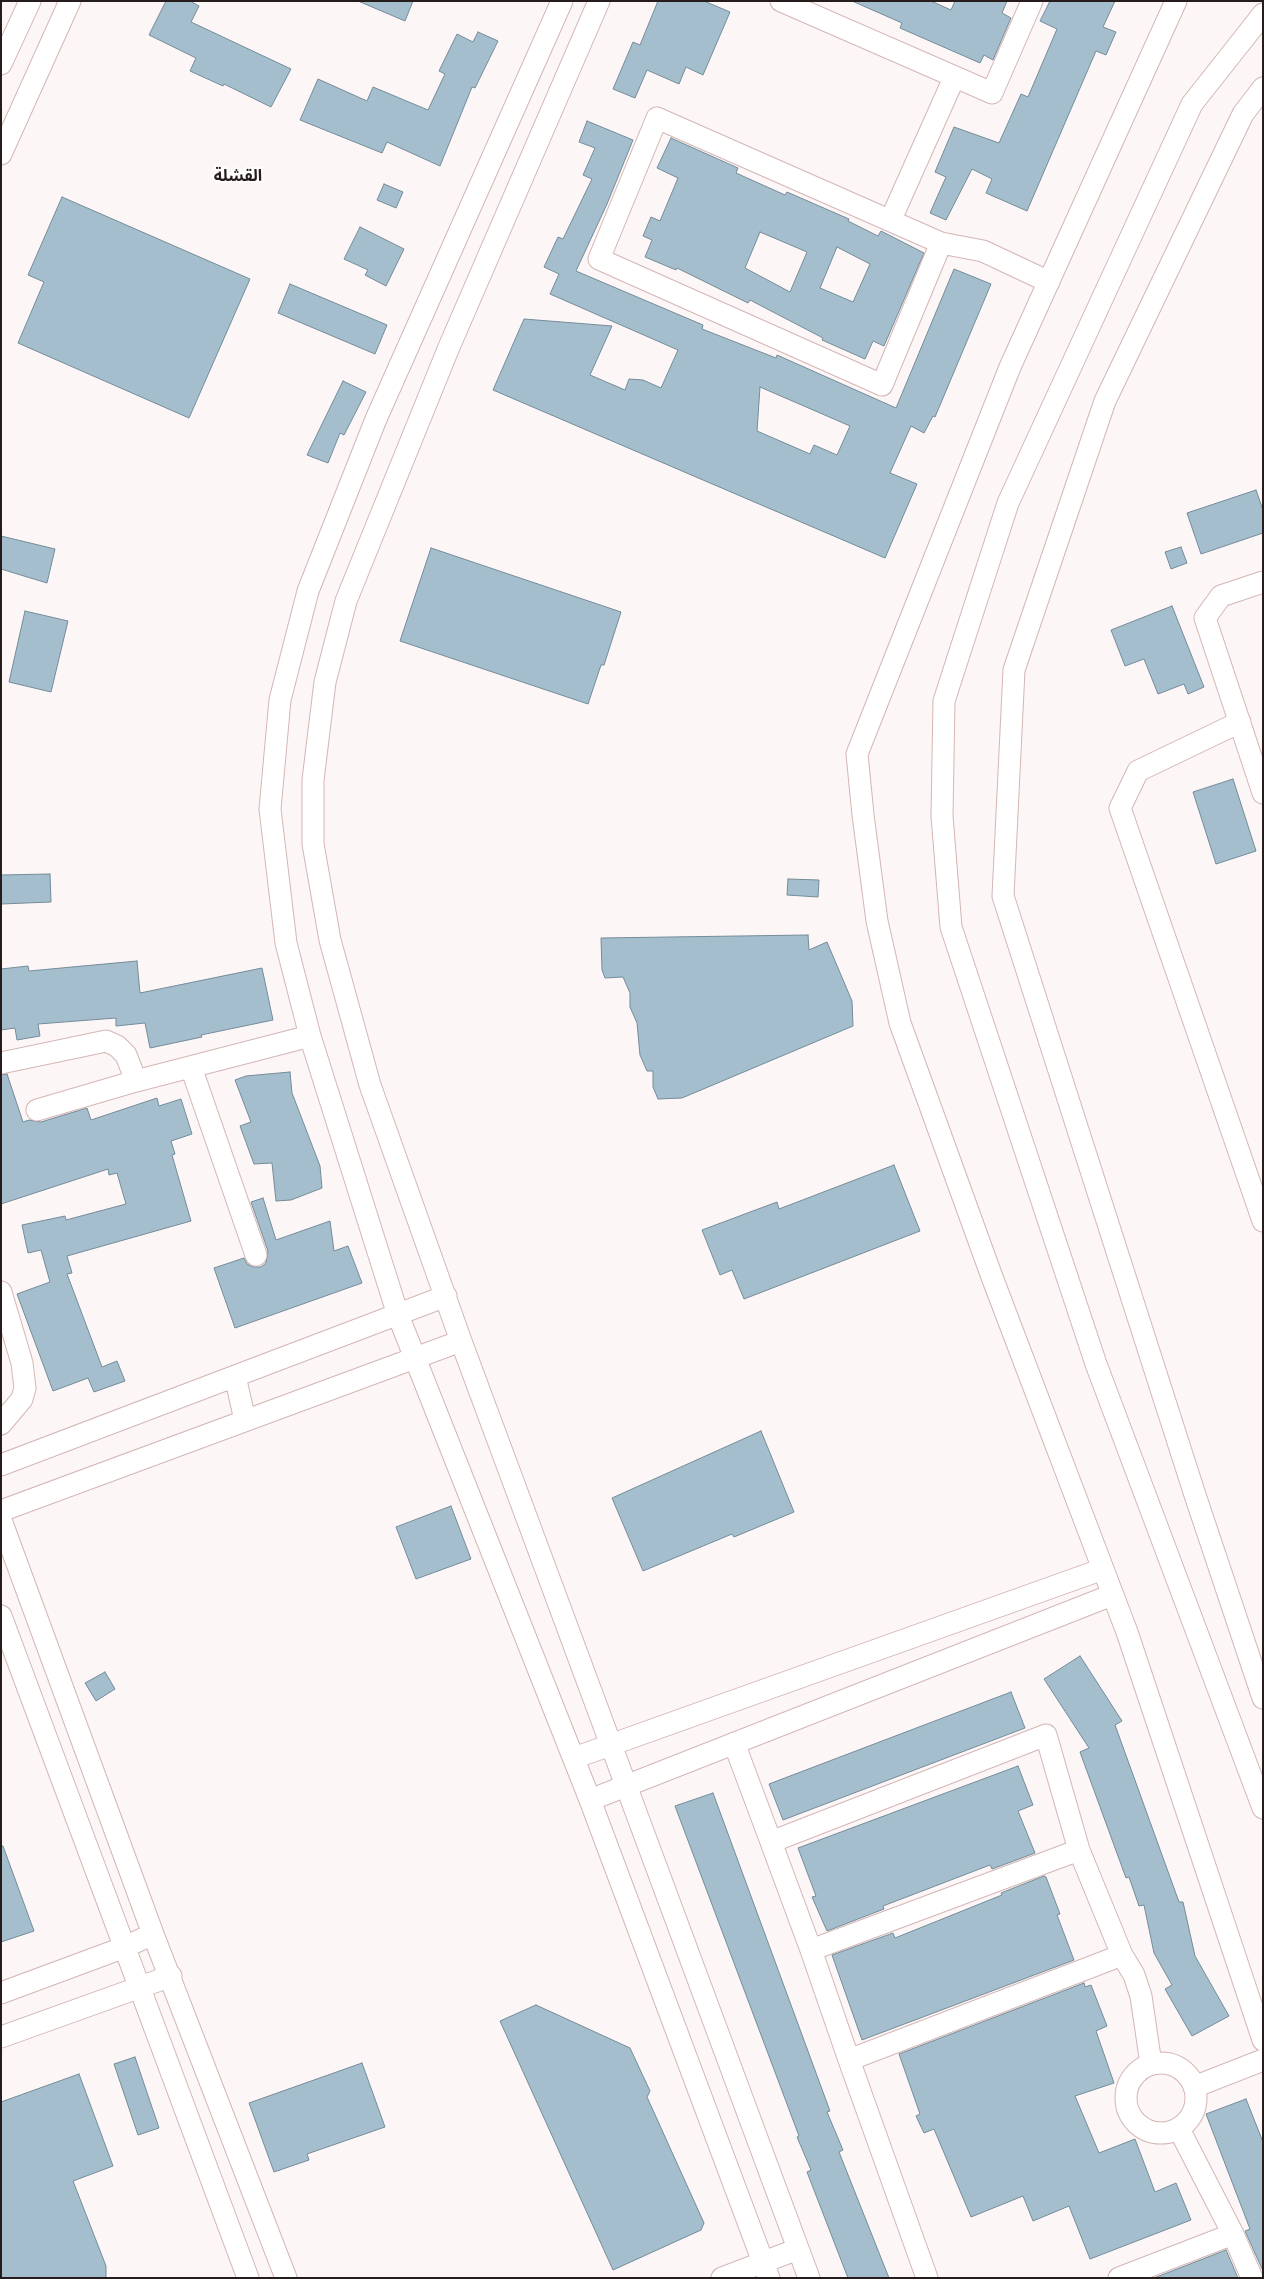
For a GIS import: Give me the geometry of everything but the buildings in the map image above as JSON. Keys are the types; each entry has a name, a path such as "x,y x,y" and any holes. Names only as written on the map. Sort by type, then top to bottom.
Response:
{"street":[{"path":"1,64 30,1"},
{"path":"1,154 70,1"},
{"path":"562,1 376,419 308,590 280,700 270,809 286,943 310,1036 398,1315 574,1758 766,2270"},
{"path":"599,1 450,347 346,600 325,682 313,780 314,844 330,940 370,1085 446,1296 460,1341 809,2278"},
{"path":"781,1 992,93 1032,1"},
{"path":"1176,1 1010,367 857,754 863,815 878,921 900,1023 992,1277 1127,1632 1263,2040"},
{"path":"1263,14 1192,104 1008,503 944,701 942,816 950,927 1096,1364 1263,1808"},
{"path":"891,220 954,78"},
{"path":"1263,88 1243,114 1105,401 1014,670 1003,896 1195,1495 1263,1698"},
{"path":"941,243 882,385 599,259 657,118 941,243 983,251 1049,282"},
{"path":"1263,582 1221,596 1205,618 1263,792"},
{"path":"1240,722 1138,771 1120,808 1259,1200 1263,1221"},
{"path":"37,1110 136,1081 310,1036"},
{"path":"1,1063 106,1040 117,1046 126,1055 136,1081"},
{"path":"192,1067 256,1255"},
{"path":"1,1292 22,1363 25,1388 22,1399 1,1424"},
{"path":"1,1465 446,1296"},
{"path":"1,1510 460,1341"},
{"path":"235,1376 245,1420"},
{"path":"1,1520 153,1934 171,1976 286,2278"},
{"path":"574,1758 1102,1569"},
{"path":"590,1800 1112,1595"},
{"path":"1,1616 141,1986 248,2278"},
{"path":"771,1842 1046,1735 1079,1850 1122,1955 1134,1975 1141,1996 1151,2064"},
{"path":"734,1744 811,1950 927,2278"},
{"path":"811,1950 1079,1850"},
{"path":"1,1993 153,1934"},
{"path":"849,2060 1122,1955"},
{"path":"1,2037 171,1976"},
{"path":"1194,2087 1263,2060"},
{"path":"1151,2064 1167,2064 1182,2070 1194,2087 1197,2099 1194,2111 1188,2121 1179,2129 1168,2133 1156,2134 1144,2130 1128,2112 1126,2094 1132,2078 1140,2069 1151,2064"},
{"path":"1179,2129 1234,2234 1252,2278"},
{"path":"1119,2278 1234,2234"},
{"path":"722,2278 766,2270 798,2249"}],"district":[{"name":"القشلة","path":"238,176"}]}
